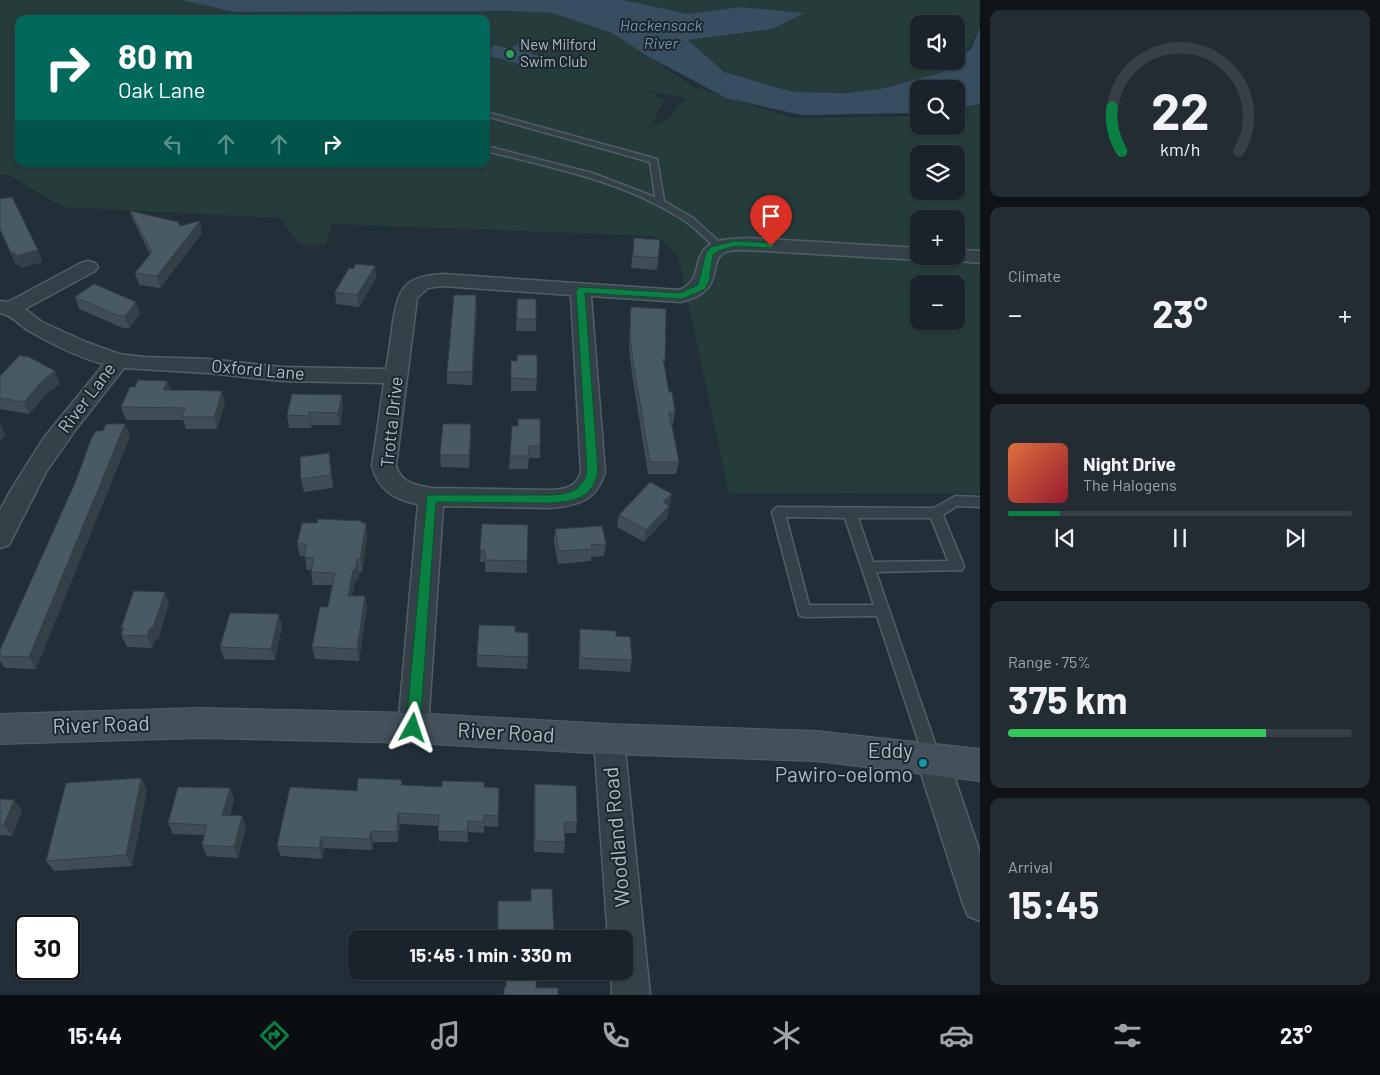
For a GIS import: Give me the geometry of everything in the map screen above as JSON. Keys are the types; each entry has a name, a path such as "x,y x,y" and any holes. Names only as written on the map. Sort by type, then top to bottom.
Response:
{"main road":[{"name":"River Road","path":"0,729 199,722 413,728 609,739 816,746 980,765"}],"street":[{"path":"720,247 735,243 910,253"},
{"name":"Trotta Drive","path":"581,290 593,472 590,483 581,492 569,498 551,499 431,498 408,493 396,486 387,477 384,466 406,298 410,291 418,285 442,280 672,296 689,294 701,287 704,281 709,254 720,247"},
{"path":"965,257 980,258"},
{"path":"6,308 88,267"},
{"name":"River Lane","path":"0,538 8,504 118,361 102,357 78,347 35,326 6,308"},
{"name":"Oxford Lane","path":"118,361 144,364 208,366 269,374 397,376"},
{"path":"413,728 431,498"},
{"name":"Woodland Road","path":"609,739 631,995"},
{"path":"932,758 980,904"}],"lane":[{"path":"490,115 654,161 660,202"},
{"path":"490,149 604,181 660,202 687,218 720,247"},
{"path":"882,610 804,611 778,512 936,514 955,501 980,502"},
{"path":"850,513 932,758"},
{"path":"868,567 956,566 936,514"}],"green space":[{"path":"0,0 182,0 234,12 511,11 553,13 612,33 694,87 793,118 910,116 910,135 965,135 965,115 969,115 965,112 965,107 980,104 980,494 729,493 678,255 657,236 332,224 326,245 299,244 280,218 62,207 9,175 0,175","holes":["648,91 685,98 670,117 651,127 664,100"]},
{"path":"623,0 980,0 977,34 965,52 965,15 910,15 910,70 944,70 940,73 880,89 846,93 793,92 724,72 688,40 772,29 803,13 740,7 689,14"}],"water":[{"name":"Hackensack River","path":"182,0 623,0 689,14 740,7 804,13 772,29 688,40 724,72 793,92 846,93 880,89 910,81 910,113 801,115 726,98 647,56 612,33 553,13 511,11 234,12"},
{"name":"Hackensack River","path":"980,27 980,104 965,106 965,80 914,80 940,73 944,70 965,70 965,54 971,49"},
{"name":"New Milford Swim Club","path":"520,42 540,47 531,54 544,57 530,67 490,56 490,48 495,45 510,49"}],"building":[{"path":"12,197 38,250 16,256 14,252 11,253 0,229 0,199"},
{"path":"130,211 178,222 180,226 200,221 157,276 135,273 152,252"},
{"path":"634,238 660,240 658,258 633,256"},
{"path":"356,264 375,266 357,295 335,292 349,268 353,269"},
{"path":"94,284 136,302 125,316 119,316 75,297"},
{"path":"454,295 476,295 472,372 447,372"},
{"path":"517,299 536,299 536,319 517,319"},
{"path":"631,307 666,309 665,359 663,359 669,392 672,392 675,412 669,412 679,462 650,462 633,362 630,336"},
{"path":"20,355 27,356 55,371 43,380 24,402 0,398 0,376"},
{"path":"517,355 537,355 537,379 511,378 511,361 517,361"},
{"path":"138,380 167,381 163,390 222,391 214,417 182,417 185,408 121,407 130,387 135,387"},
{"path":"292,394 342,395 338,413 309,412 309,416 287,415"},
{"path":"518,419 540,419 540,446 528,446 529,456 510,456 512,426 518,426"},
{"path":"106,424 125,424 29,657 0,656 0,650 75,483 92,437 96,431 103,431"},
{"path":"443,424 471,424 469,455 440,455"},
{"path":"329,453 331,475 301,479 300,457"},
{"path":"650,482 672,494 663,502 669,506 646,530 619,515"},
{"path":"318,519 362,521 361,523 366,523 360,559 357,559 356,568 353,570 348,596 365,596 357,649 312,647 320,607 328,607 335,573 311,572 314,558 304,557 307,544 297,544 302,523 317,523"},
{"path":"482,524 528,525 527,561 485,560 485,550 480,550"},
{"path":"602,526 606,544 591,545 592,549 559,551 555,529"},
{"path":"134,591 165,592 153,627 150,628 147,636 121,635 124,628 121,628"},
{"path":"230,613 279,614 271,649 220,647"},
{"path":"479,625 515,626 515,632 528,633 528,657 477,655"},
{"path":"580,629 616,631 616,636 630,637 632,660 580,658"},
{"path":"141,778 126,855 46,861 66,783"},
{"path":"358,778 402,780 401,785 442,787 442,781 484,782 484,787 499,788 498,816 484,815 484,822 468,821 467,832 438,831 439,815 398,813 397,832 371,831 370,839 321,837 319,848 277,846 290,787 357,791"},
{"path":"535,784 576,786 577,822 564,822 565,842 535,841"},
{"path":"178,787 230,788 222,815 242,816 234,847 202,845 207,825 168,823"},
{"path":"0,799 14,800 4,825 0,825"},
{"path":"531,889 552,889 554,930 498,930 498,901 531,901"},
{"path":"506,980 536,980 536,988 558,988 558,995 504,995 504,987 506,988"}],"place":[{"name":"New Milford Swim Club","path":"510,54"},
{"name":"Eddy Pawiro-oelomo","path":"923,763"}],"route":[{"path":"413,728 431,498 569,498 581,492 590,483 593,472 581,290 682,296 701,287 704,281 709,254 714,249 735,243 771,246"}]}
